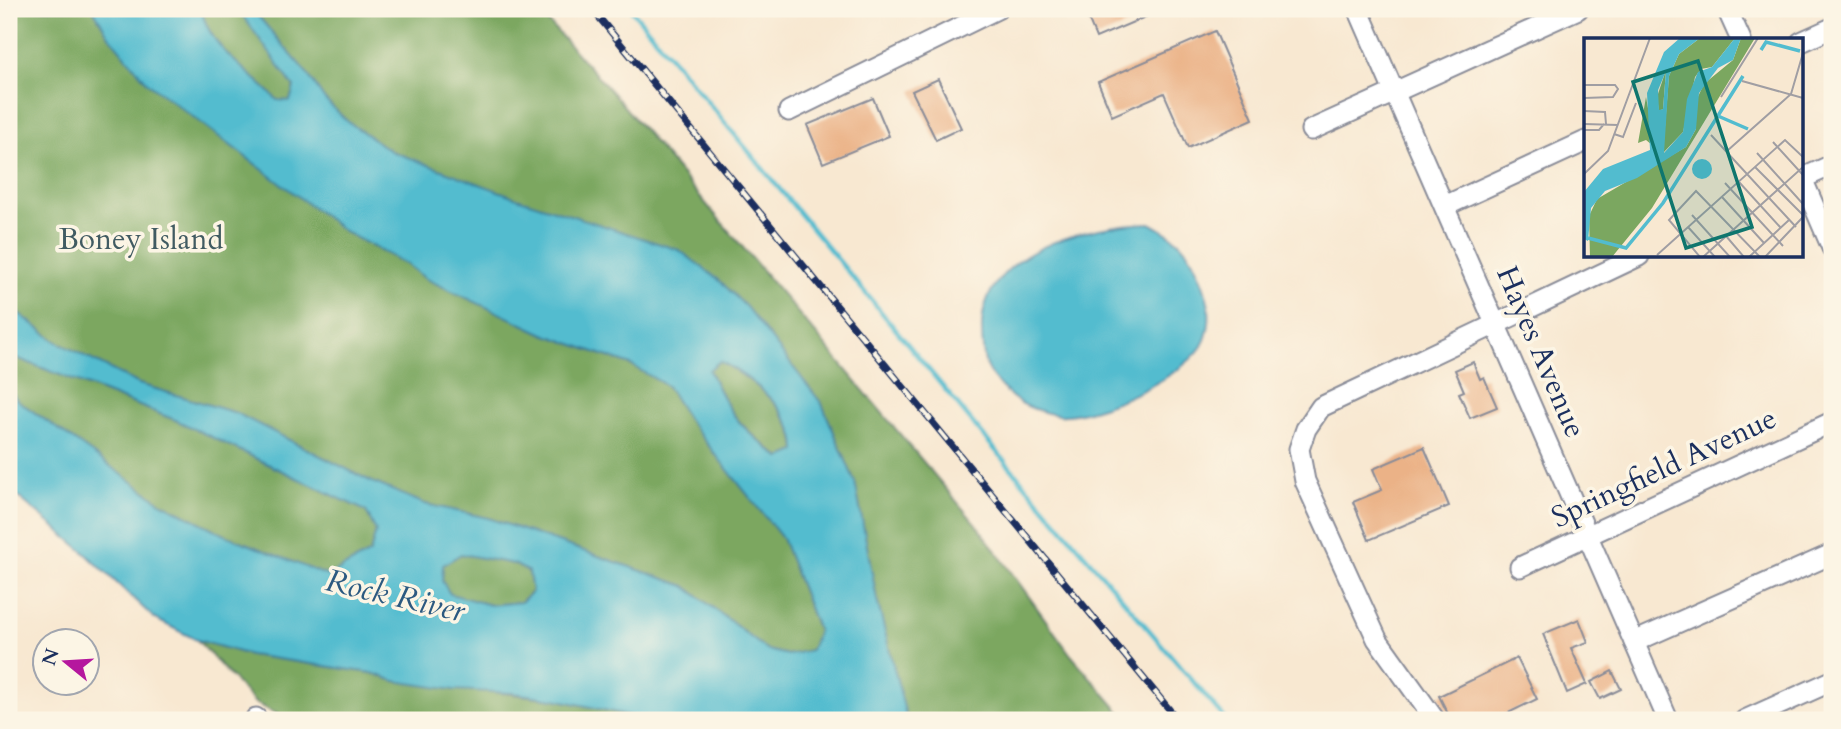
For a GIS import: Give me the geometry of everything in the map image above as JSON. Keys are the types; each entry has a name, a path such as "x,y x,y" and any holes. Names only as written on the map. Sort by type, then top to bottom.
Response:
{"street":[{"path":"789,111 997,9"},
{"name":"Hayes Avenue","path":"1358,9 1668,720"},
{"path":"1311,130 1394,90 1578,9"},
{"path":"1727,9 1740,38"},
{"path":"1802,42 1832,28"},
{"path":"1445,206 1584,142"},
{"path":"1802,178 1832,165"},
{"path":"1802,180 1832,248"},
{"path":"1435,720 1377,639 1305,481 1299,449 1306,429 1321,407 1637,257"},
{"name":"Springfield Avenue","path":"1520,567 1832,422"},
{"path":"1634,642 1832,554"},
{"path":"1745,720 1832,681"}],"green space":[{"name":"Boney Island","path":"9,9 93,9 109,36 345,232 406,264 426,279 544,334 631,365 667,386 689,421 782,538 818,631 812,650 788,655 767,650 685,586 488,518 425,504 370,481 236,413 139,384 57,342 9,306"},
{"path":"201,9 240,10 294,87 290,101 277,100 222,49 206,24"},
{"path":"252,9 537,9 617,98 980,529 1071,655 1127,720 907,720 877,600 855,482 822,404 746,307 719,280 391,151 347,121 325,100 306,72"},
{"path":"9,355 178,421 366,511 376,531 370,553 328,576 225,535 162,503 17,400 9,388"},
{"path":"720,361 745,377 780,410 794,436 796,451 781,458 738,419 723,398 709,369"},
{"path":"461,554 514,564 529,572 532,591 521,602 490,605 450,594 442,581 443,565"},
{"path":"197,640 250,655 372,673 395,681 555,699 649,720 289,720 255,703"}],"water":[{"name":"Rock River","path":"93,9 201,9 206,24 222,49 277,100 290,101 294,87 238,9 252,9 306,72 325,100 347,121 391,151 520,199 679,250 719,280 746,307 822,404 855,482 877,600 907,720 649,720 555,699 513,693 454,690 395,681 372,673 250,655 197,640 155,619 83,551 9,489 9,388 17,400 162,503 225,535 328,576 370,553 376,531 366,511 178,421 9,355 9,306 57,342 139,384 236,413 370,481 425,504 488,518 685,586 767,650 788,655 811,650 818,630 782,538 689,421 667,386 631,365 544,334 426,279 406,264 345,232 148,83 109,36","holes":["720,361 745,376 770,398 789,423 796,451 780,458 737,420 709,370","461,554 514,564 529,572 532,592 521,602 490,605 450,594 442,581 443,565"]},
{"path":"1150,223 1182,245 1197,268 1204,286 1209,324 1205,340 1196,353 1162,379 1117,402 1095,409 1059,415 1046,413 1016,400 991,375 983,353 982,332 986,304 998,281 1017,262 1068,237 1097,229"}],"building":[{"path":"1084,9 1164,9 1096,38"},
{"path":"1215,31 1253,119 1188,148 1164,93 1112,116 1098,82"},
{"path":"938,79 961,128 936,140 912,91"},
{"path":"873,98 889,136 823,163 807,125"},
{"path":"1473,362 1480,379 1484,377 1497,407 1470,418 1459,393 1464,391 1455,370"},
{"path":"1424,447 1449,506 1369,540 1353,502 1382,490 1373,469"},
{"path":"1579,619 1588,642 1571,648 1587,684 1567,693 1543,634"},
{"path":"1517,658 1537,699 1494,720 1451,720 1439,696"},
{"path":"1612,671 1621,689 1600,699 1591,682"}],"waterway":[{"path":"631,9 986,439 1226,720"}],"railway":[{"path":"592,9 1178,720"}]}
